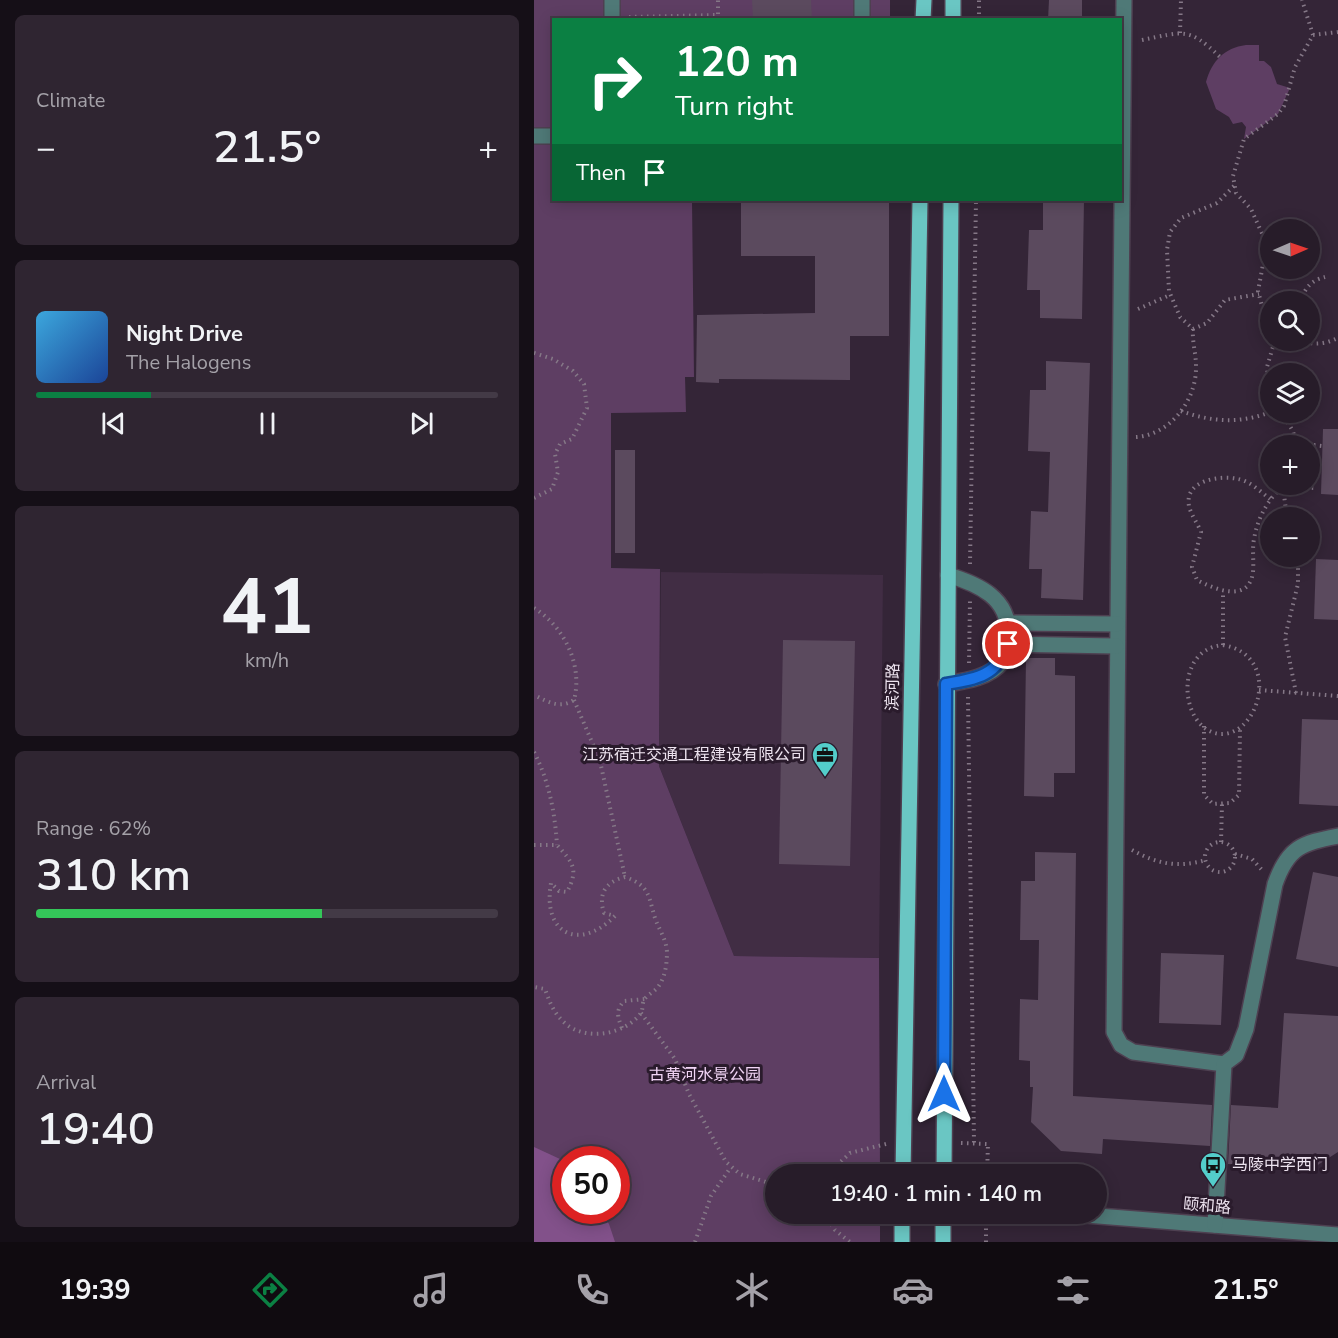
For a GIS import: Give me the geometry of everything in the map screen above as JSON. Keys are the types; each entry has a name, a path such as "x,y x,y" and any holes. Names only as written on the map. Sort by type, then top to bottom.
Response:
{"main road":[{"path":"923,18 924,0"},
{"path":"953,0 953,18"},
{"name":"滨河路","path":"903,1164 920,201"},
{"path":"944,1164 951,201"},
{"path":"902,1224 902,1242"},
{"path":"943,1224 943,1242"}],"street":[{"path":"612,0 612,18"},
{"path":"862,0 862,18"},
{"path":"1122,176 1124,0"},
{"path":"534,136 552,136"},
{"path":"1122,201 1114,1032 1121,1045 1133,1052 1224,1064 1236,1055 1246,1029 1281,866 1294,849 1310,842 1338,836"},
{"path":"946,684 974,679 989,672 1003,661 1008,644 1009,623 997,599 985,589 948,575"},
{"path":"1009,623 1117,624"},
{"path":"1008,644 1116,646"},
{"path":"1215,1225 1224,1064"},
{"name":"颐和路","path":"1107,1217 1338,1234"}],"path":[{"path":"612,18 718,15 718,0"},
{"path":"979,18 980,0"},
{"path":"1180,33 1181,0"},
{"path":"1260,297 1265,240 1251,209 1236,193 1233,176 1244,139 1278,114 1284,106 1295,67 1313,35 1302,0"},
{"path":"1313,35 1338,32"},
{"path":"1123,43 1180,33 1200,39 1220,57"},
{"path":"1119,438 1158,434 1181,411 1195,376 1192,329 1180,316 1170,295 1167,250 1174,225 1190,213 1217,203 1235,186"},
{"path":"1304,291 1312,280 1325,277"},
{"path":"1192,329 1207,323 1225,300 1259,294"},
{"path":"1121,310 1137,309 1170,295"},
{"path":"1320,344 1338,338"},
{"path":"534,353 553,359 573,371 584,384 587,408 576,434 572,439 560,444 555,454 558,472 552,489 534,498"},
{"path":"1181,411 1208,421 1251,419 1260,416"},
{"path":"1270,499 1239,479 1205,481 1195,486 1190,495 1189,506 1202,532 1192,567 1197,580 1223,592 1239,590 1248,583 1253,573 1254,537 1270,499 1274,495"},
{"path":"1296,693 1285,637 1298,584 1298,567"},
{"path":"1223,592 1223,645"},
{"path":"534,609 561,634 573,658 578,684 574,700 600,761 625,877"},
{"path":"1223,645 1235,647 1251,656 1256,666 1259,690 1256,707 1240,729 1229,734 1218,734 1204,726 1194,715 1190,703 1188,673 1199,653 1207,647 1223,645"},
{"path":"1259,690 1338,696"},
{"path":"534,695 560,705 574,700"},
{"path":"1204,726 1204,795 1213,804 1230,803 1239,795 1240,729"},
{"path":"534,752 545,774 556,824 557,845 572,861 574,879 567,892 559,891 551,883 548,907 551,916 561,928 575,935 589,935 602,929 615,916 604,913 600,901 603,890 614,880 625,877 643,886 652,901 655,918 665,939 664,975 658,987 645,999 641,1013 622,1028 606,1034 584,1033 567,1025 552,1009 545,989 534,987"},
{"path":"1221,842 1222,803"},
{"path":"1115,839 1144,857 1168,865 1191,864 1206,860"},
{"path":"1221,842 1229,844 1235,854 1234,862 1226,871 1212,870 1206,860 1208,848 1221,842"},
{"path":"534,845 557,845"},
{"path":"1235,854 1252,859 1261,869 1277,878"},
{"path":"622,1028 617,1015 619,1007 624,1001 645,999"},
{"path":"641,1013 675,1059 689,1094 726,1162 740,1174 765,1182"},
{"path":"836,1164 850,1154 880,1148 890,1142"},
{"path":"974,1143 988,1144 987,1164"},
{"path":"695,1242 711,1196 731,1167"},
{"path":"831,1224 850,1242"},
{"path":"986,1224 986,1242"}],"shaded area":[{"path":"661,572 883,575 879,958 734,956 659,766"},
{"path":"534,1147 552,1155 552,1224 609,1224 615,1242 534,1242"}],"green space":[{"name":"古黄河水景公园","path":"534,0 890,0 890,18 552,18 552,201 692,201 694,377 685,377 686,412 611,413 611,568 660,569 659,766 734,956 879,958 880,1164 765,1164 765,1224 880,1224 880,1242 534,1242"},
{"path":"1246,45 1259,45 1259,61 1264,61 1271,67 1277,84 1290,88 1278,114 1244,139 1246,127 1242,122 1233,124 1229,117 1216,109 1206,82 1215,62 1225,52"}],"building":[{"path":"752,0 811,0 812,18 753,18"},
{"path":"1049,0 1082,0 1082,18 1048,18"},
{"path":"741,201 889,201 889,336 850,336 850,380 719,379 719,383 696,382 697,315 815,313 815,256 741,256"},
{"path":"1043,201 1084,201 1082,319 1040,318 1040,290 1027,290 1029,230 1043,230"},
{"path":"1046,361 1090,363 1083,600 1041,598 1042,569 1029,569 1031,511 1048,512 1050,452 1028,451 1030,390 1046,390"},
{"path":"1323,429 1338,429 1338,495 1321,494"},
{"path":"615,450 635,450 635,553 615,553"},
{"path":"1320,559 1338,560 1338,620 1314,619 1316,567 1320,567"},
{"path":"783,640 855,641 850,866 779,864"},
{"path":"1026,658 1055,658 1055,675 1075,676 1075,773 1054,773 1054,797 1024,796"},
{"path":"1302,719 1338,720 1338,806 1299,804"},
{"path":"1035,852 1076,853 1073,1096 1212,1105 1210,1146 1103,1139 1102,1154 1061,1151 1031,1122 1033,1087 1030,1087 1030,1061 1019,1060 1020,999 1038,1000 1039,940 1020,940 1021,881 1035,881"},
{"path":"1313,872 1338,877 1338,967 1296,959"},
{"path":"1161,953 1224,955 1221,1025 1159,1023"},
{"path":"1284,1013 1338,1016 1338,1152 1313,1168 1228,1164 1231,1105 1278,1108"}],"place":[{"name":"江苏宿迁交通工程建设有限公司","path":"825,778"},
{"name":"马陵中学西门","path":"1213,1188"}],"route":[{"path":"944,1094 946,684 974,679 989,672 1003,661 1008,644"}]}
